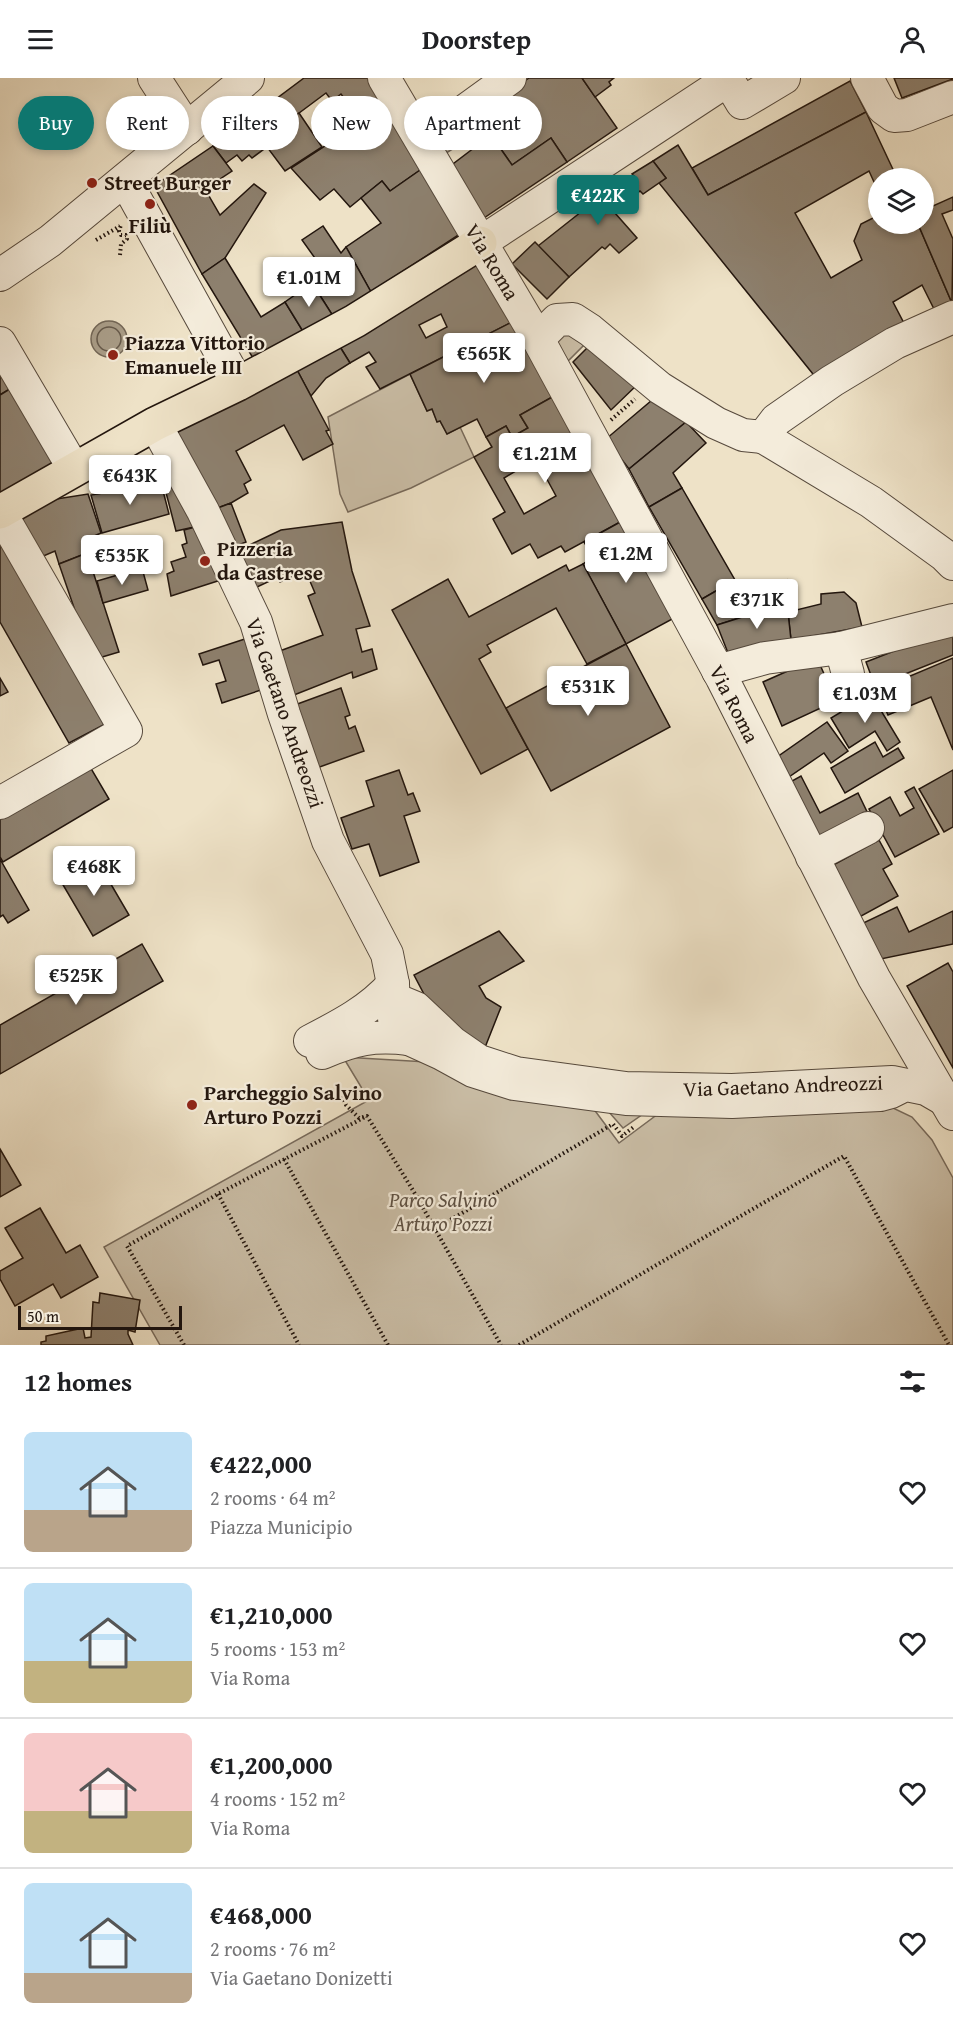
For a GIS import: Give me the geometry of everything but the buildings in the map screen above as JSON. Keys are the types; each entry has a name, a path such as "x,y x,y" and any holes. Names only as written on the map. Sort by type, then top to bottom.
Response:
{"main road":[{"path":"0,512 155,424 238,384 355,321 480,243"}],"street":[{"path":"154,78 166,96"},
{"path":"189,127 248,78"},
{"name":"Via Roma","path":"384,78 404,110"},
{"path":"485,96 510,78"},
{"path":"480,243 727,79 742,104 784,78"},
{"path":"867,78 884,108 894,116 900,117 953,97"},
{"path":"0,275 50,241 161,150"},
{"name":"Via Roma","path":"428,150 480,243 538,339 718,671 874,978 949,1107"},
{"path":"124,180 238,384"},
{"path":"538,339 557,320 573,319 590,330 654,383 716,423 742,435 769,428 832,381 895,343 953,317"},
{"path":"0,344 74,470"},
{"name":"Via Gaetano Andreozzi","path":"155,424 203,511 256,622 284,714 328,841 387,954 394,1019 409,1039"},
{"path":"769,428 944,555 953,564"},
{"path":"0,512 126,731 0,803"},
{"path":"718,671 765,658 845,661 953,620"},
{"path":"812,857 868,828"},
{"path":"393,996 416,1008 447,1048 386,1036 314,1047 380,999 393,996"},
{"name":"Via Gaetano Andreozzi","path":"447,1048 516,1073 626,1088 732,1090 879,1082 892,1082 903,1086"},
{"name":"Via Gaetano Andreozzi","path":"447,1048 473,1071 514,1084 626,1099 732,1102 880,1095 903,1086"},
{"path":"903,1086 926,1089 949,1107"}],"path":[{"path":"94,241 131,219"},
{"path":"120,255 121,244 127,239 126,235 121,235 119,231 121,225"},
{"path":"591,438 654,383"},
{"path":"340,1092 346,1105 359,1118 367,1116"},
{"path":"435,1229 613,1124 622,1136 653,1112 661,1100"},
{"path":"184,1345 127,1246 218,1194 367,1116"},
{"path":"367,1116 501,1345"},
{"path":"519,1345 844,1156 949,1345"},
{"path":"284,1160 388,1345"},
{"path":"218,1194 299,1345"}],"green space":[{"path":"437,150 451,150 443,155"},
{"path":"568,332 585,344 567,362 556,348 557,337"},
{"path":"410,374 427,411 432,409 437,421 440,421 447,434 460,427 474,457 411,488 348,512 340,494 328,417"},
{"name":"Parco Salvino Arturo Pozzi","path":"343,1057 444,1063 590,1104 619,1143 662,1111 891,1107 912,1117 932,1140 953,1178 953,1345 160,1345 104,1247 369,1100"},
{"path":"608,1111 643,1114 623,1128"}],"water":[{"path":"109,321 122,326 127,339 122,352 109,357 96,352 91,339 96,326"}],"place":[{"name":"Street Burger","path":"92,183"},
{"name":"Filiù","path":"150,204"},
{"name":"Piazza Vittorio Emanuele III","path":"113,355"},
{"name":"Pizzeria da Castrese","path":"205,561"},
{"name":"Parcheggio Salvino Arturo Pozzi","path":"192,1105"}]}
